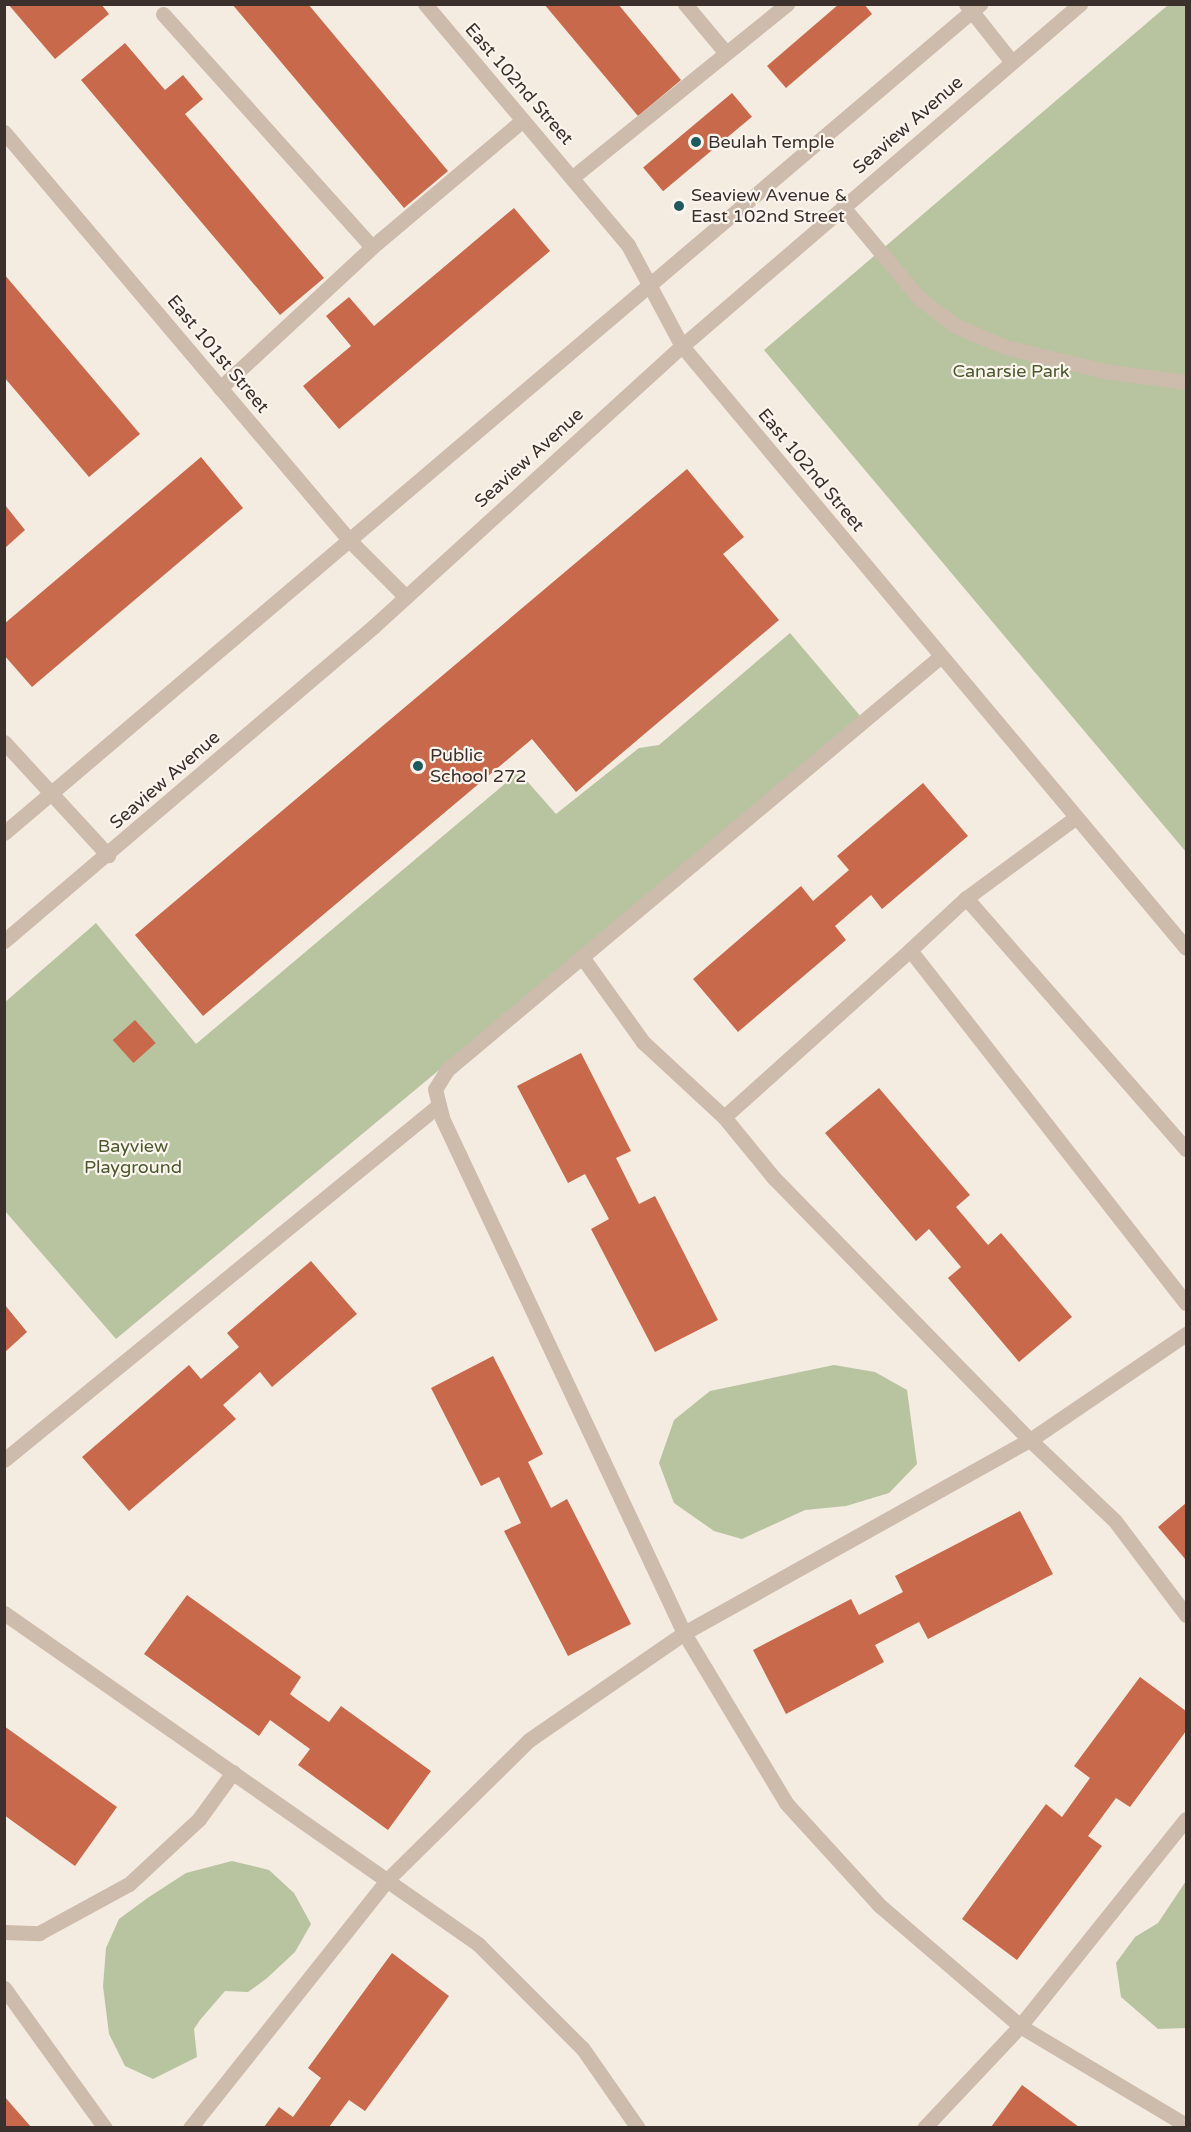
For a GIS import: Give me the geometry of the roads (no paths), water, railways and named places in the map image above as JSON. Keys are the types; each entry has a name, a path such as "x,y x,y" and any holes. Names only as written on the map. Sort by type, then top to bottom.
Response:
{"street":[{"name":"East 102nd Street","path":"425,4 523,120 574,176 628,245 649,289 681,346 1186,948"},
{"path":"685,4 726,53"},
{"path":"574,176 787,4"},
{"name":"Seaview Avenue","path":"4,941 108,855 406,597 681,346 1080,4"},
{"path":"4,833 649,289 973,7 1012,62"},
{"path":"163,14 372,247"},
{"path":"220,388 372,247 523,120"},
{"name":"East 101st Street","path":"4,132 350,541 406,597"},
{"path":"843,207 920,299 956,326 1005,347 1104,371 1186,382"},
{"path":"941,656 447,1070 435,1089 439,1105 684,1633 786,1803 879,1905 1020,2026 1186,2125"},
{"path":"4,742 49,795 108,855"},
{"path":"724,1117 966,898 1075,818"},
{"path":"966,898 1186,1149"},
{"path":"910,950 1186,1304"},
{"path":"582,957 643,1042 724,1117 774,1178 1030,1440 1115,1521 1186,1615"},
{"path":"4,1460 439,1105"},
{"path":"190,2127 387,1880 529,1740 684,1633 1030,1440 1186,1334"},
{"path":"4,1613 478,1944 583,2049 638,2127"},
{"path":"4,1932 39,1933 129,1884 199,1819 234,1772"},
{"path":"924,2127 1020,2026 1186,1820"},
{"path":"4,1988 105,2127"}],"place":[{"name":"Beulah Temple","path":"696,142"},
{"name":"Seaview Avenue & East 102nd Street","path":"679,206"},
{"name":"Public School 272","path":"418,766"}],"park label":[{"name":"Canarsie Park","path":"1011,371"},
{"name":"Bayview Playground","path":"133,1157"}]}
